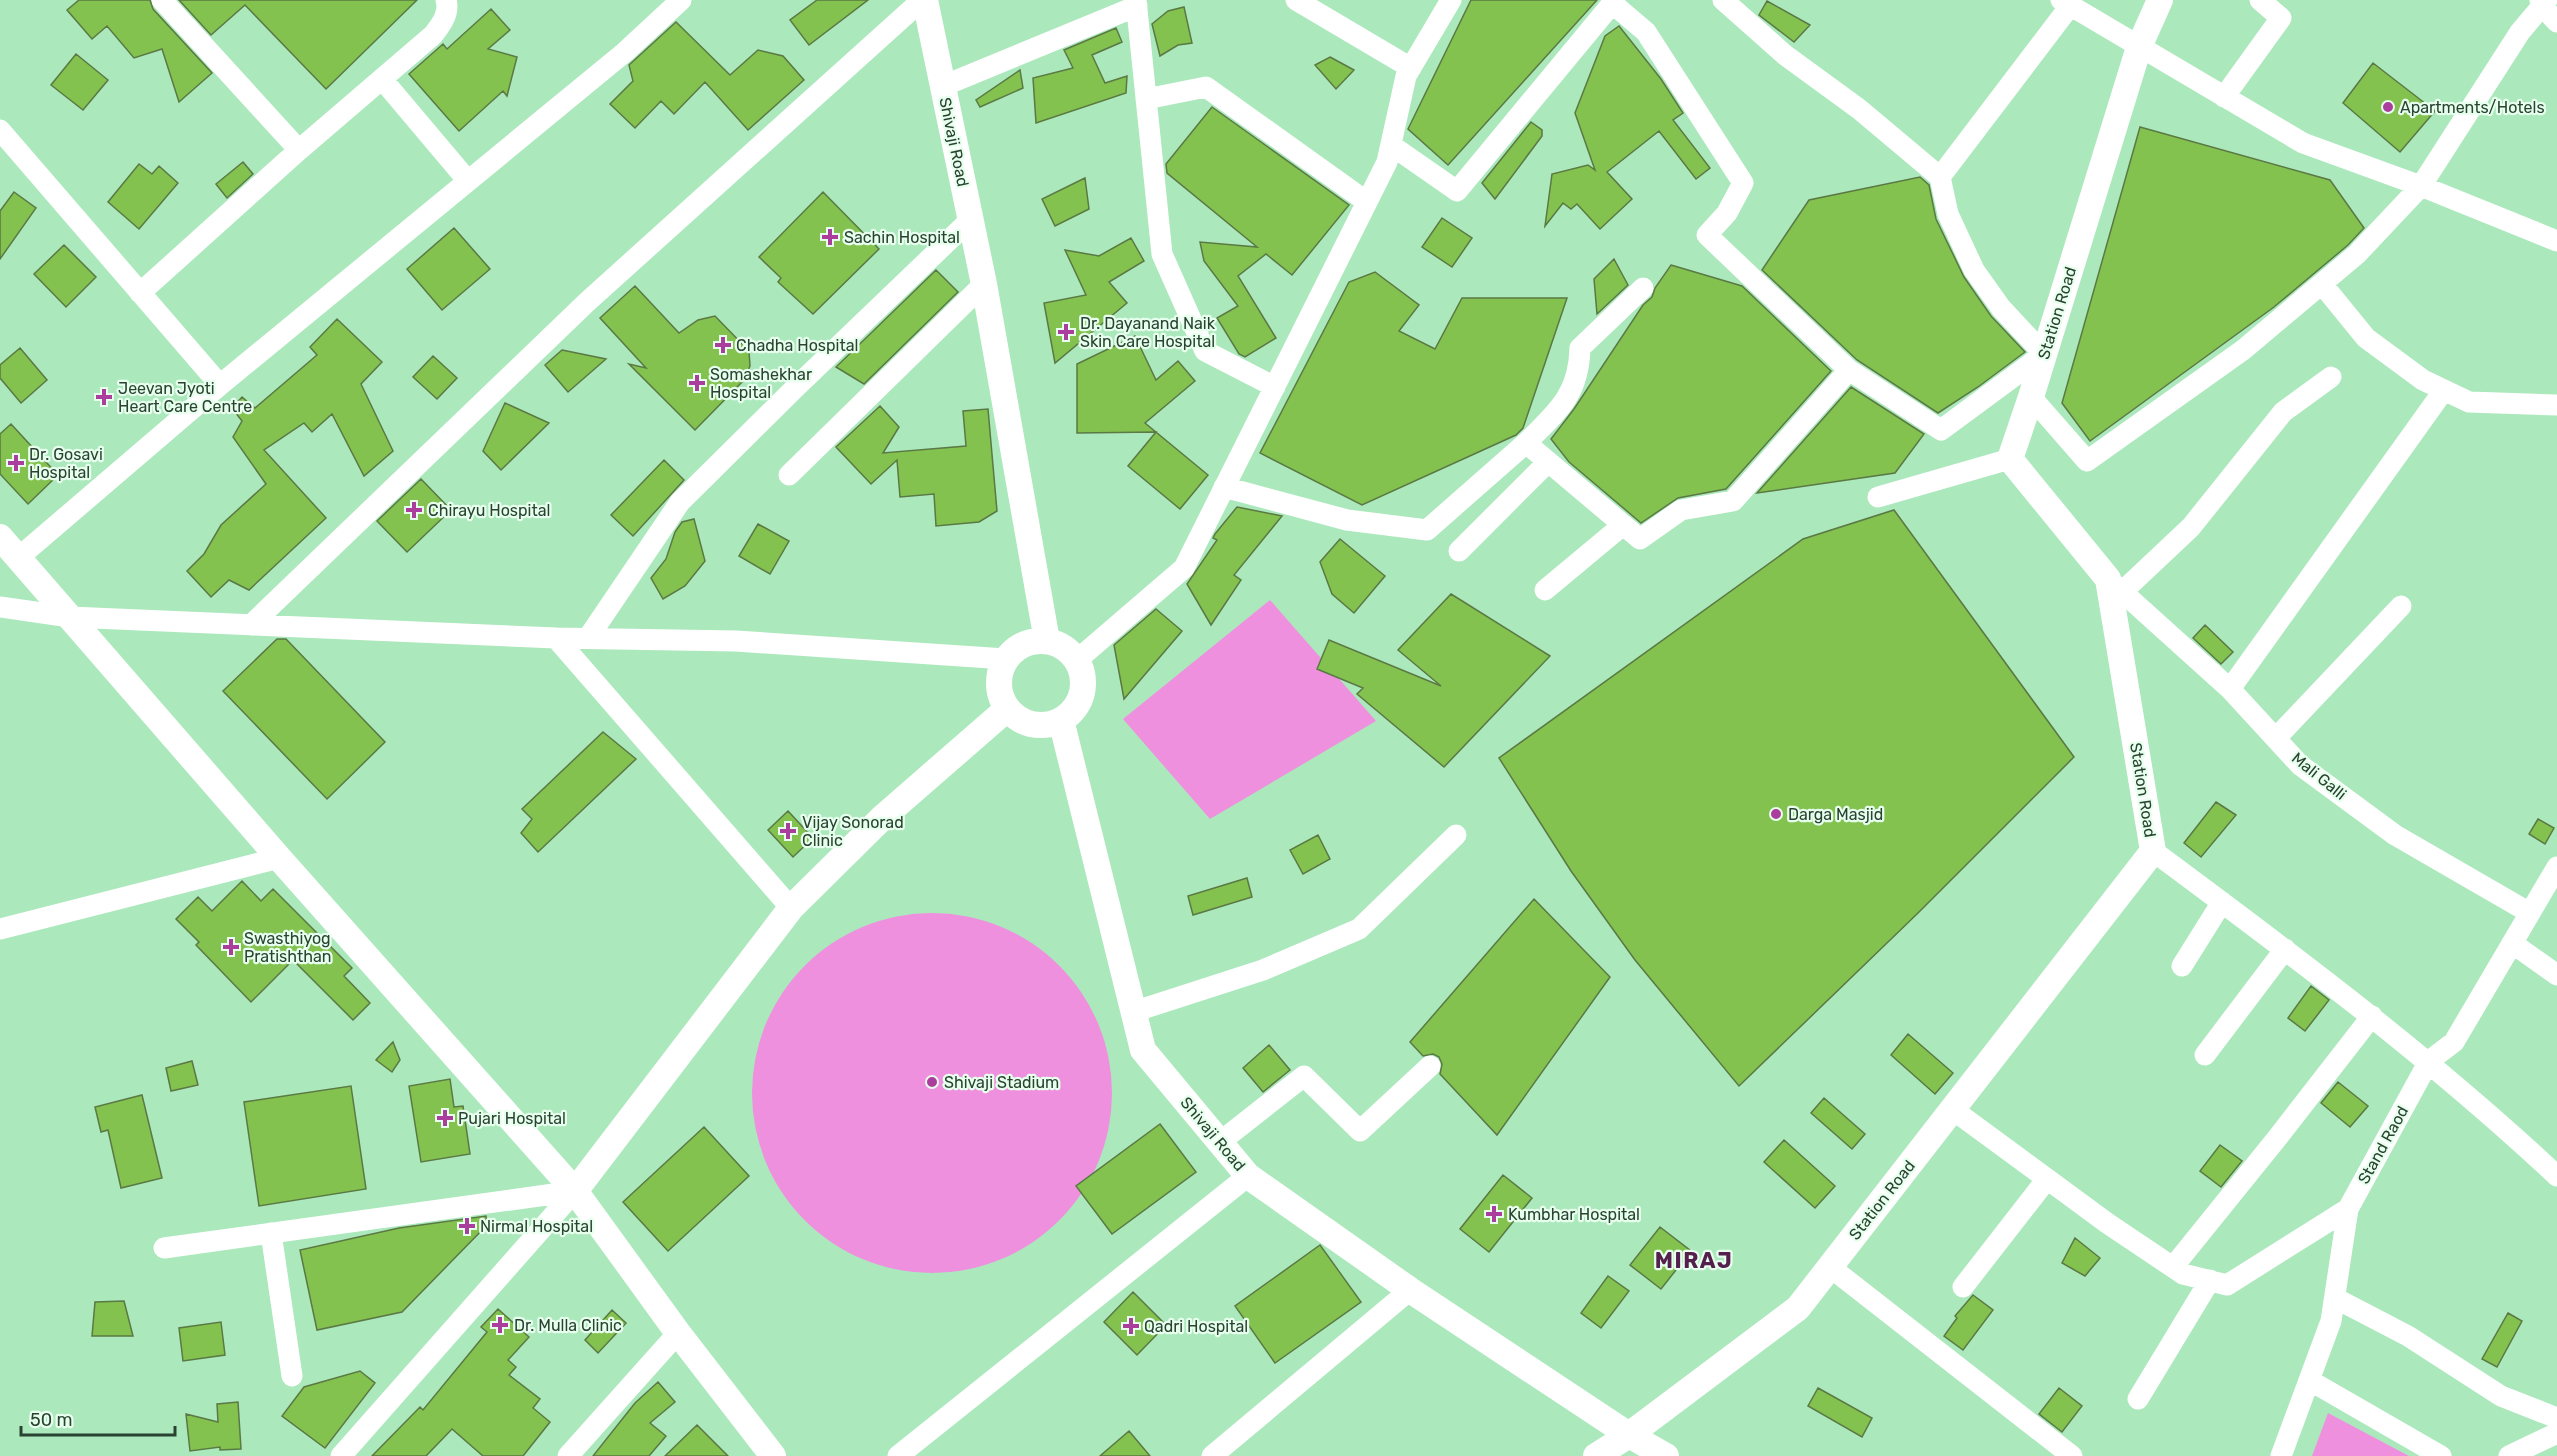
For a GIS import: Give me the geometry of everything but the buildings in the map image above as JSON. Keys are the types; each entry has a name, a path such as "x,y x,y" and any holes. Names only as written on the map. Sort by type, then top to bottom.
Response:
{"main road":[{"name":"Shivaji Road","path":"923,0 984,284 1047,641"},
{"name":"Station Road","path":"1596,1456 1629,1435 1798,1308 2153,851 2115,585 2010,459 2139,47 2160,0"},
{"path":"0,537 279,858 575,1191 678,1333 773,1456"},
{"path":"1047,641 1064,647 1077,660 1083,681 1078,704 1062,720 1038,726 1026,723 1007,709 1002,699 999,679 1006,659 1024,644 1047,641"},
{"path":"575,1191 791,908 883,817 1007,709"},
{"name":"Shivaji Road","path":"1062,720 1143,1050 1248,1176 1410,1290 1629,1435 1666,1456"}],"street":[{"path":"162,0 299,150"},
{"path":"140,293 299,150 438,30 448,7 446,0"},
{"path":"18,558 220,385 625,52 681,0"},
{"path":"251,625 587,302 923,0"},
{"path":"1296,0 1411,68"},
{"path":"1077,660 1184,568 1387,162 1406,76 1451,0"},
{"path":"1391,145 1456,191 1613,2 1646,32 1743,183 1727,213 1707,235 1849,370 1941,430 2044,354 2001,308 1974,270 1948,214 1940,177 1859,109 1785,55 1722,0"},
{"path":"2224,97 2281,18 2260,0"},
{"path":"2031,397 2087,461 2243,350 2357,254 2421,186 2520,32 2543,2 2557,22"},
{"path":"942,86 1137,3 1162,254 1205,351 1275,387"},
{"path":"1940,177 2066,3 2303,143 2421,186 2557,241"},
{"path":"382,79 468,181"},
{"path":"1146,99 1206,87 1367,202"},
{"path":"0,130 220,385"},
{"path":"588,638 680,502 970,220"},
{"path":"789,475 984,284"},
{"path":"2322,284 2366,338 2423,380 2469,402 2557,405"},
{"path":"1224,487 1347,520 1427,530 1526,443 1564,405 1580,366 1580,348 1643,288"},
{"path":"1526,443 1640,539 1681,510 1733,501 1849,370"},
{"path":"2115,585 2191,527 2283,412 2331,377"},
{"path":"2230,689 2444,390"},
{"path":"1878,497 2010,459"},
{"path":"1460,551 1548,462"},
{"path":"1545,590 1623,525"},
{"name":"Mali Galli","path":"2115,585 2230,689 2300,765 2395,835 2530,913"},
{"path":"2276,738 2401,606"},
{"path":"0,607 70,617 556,638 736,641 1006,659"},
{"path":"556,638 791,908"},
{"path":"1134,1012 1263,970 1359,929 1456,835"},
{"path":"2153,851 2285,949 2429,1061 2557,1176"},
{"path":"0,929 279,858"},
{"name":"Stand Raod","path":"2281,1456 2331,1321 2348,1209 2429,1061 2454,1042 2557,867"},
{"path":"2182,966 2222,902"},
{"path":"2512,943 2557,975"},
{"path":"2205,1055 2285,949"},
{"path":"2173,1267 2372,1016"},
{"path":"1220,1142 1304,1076 1360,1131 1430,1066"},
{"path":"1953,1109 2106,1223 2183,1274 2210,1281 2228,1285 2348,1209"},
{"path":"898,1456 1248,1176"},
{"path":"1963,1287 2047,1179"},
{"path":"164,1248 575,1191"},
{"path":"340,1456 575,1191"},
{"path":"271,1233 292,1376"},
{"path":"1830,1267 2072,1456"},
{"path":"2138,1399 2210,1281"},
{"path":"1212,1456 1410,1290"},
{"path":"2335,1298 2408,1336 2501,1396 2557,1418"},
{"path":"567,1456 678,1333"},
{"path":"2309,1380 2441,1456"},
{"path":"2509,1456 2557,1433"}],"shaded area":[{"path":"1270,600 1376,721 1210,819 1123,719"},
{"name":"Shivaji Stadium","path":"932,913 967,917 1001,927 1032,944 1059,966 1081,993 1098,1024 1108,1058 1112,1093 1108,1128 1098,1162 1081,1193 1059,1220 1032,1242 1001,1259 967,1269 932,1273 897,1269 863,1259 832,1242 805,1220 783,1193 766,1162 756,1128 752,1093 756,1058 766,1024 783,993 805,966 832,944 863,927 897,917"},
{"path":"2328,1413 2409,1456 2312,1456"}],"place":[{"name":"Apartments/Hotels","path":"2388,107"},
{"name":"Sachin Hospital","path":"830,237"},
{"name":"Dr. Dayanand Naik Skin Care Hospital","path":"1066,332"},
{"name":"Chadha Hospital","path":"723,345"},
{"name":"Somashekhar Hospital","path":"697,383"},
{"name":"Jeevan Jyoti Heart Care Centre","path":"104,397"},
{"name":"Dr. Gosavi Hospital","path":"16,463"},
{"name":"Chirayu Hospital","path":"414,510"},
{"name":"Darga Masjid","path":"1776,814"},
{"name":"Vijay Sonorad Clinic","path":"788,831"},
{"name":"Swasthiyog Pratishthan","path":"231,947"},
{"name":"Shivaji Stadium","path":"932,1082"},
{"name":"Pujari Hospital","path":"445,1118"},
{"name":"Kumbhar Hospital","path":"1494,1214"},
{"name":"Nirmal Hospital","path":"467,1226"},
{"name":"Dr. Mulla Clinic","path":"500,1325"},
{"name":"Qadri Hospital","path":"1131,1326"}],"district":[{"name":"MIRAJ","path":"1694,1260"}]}
